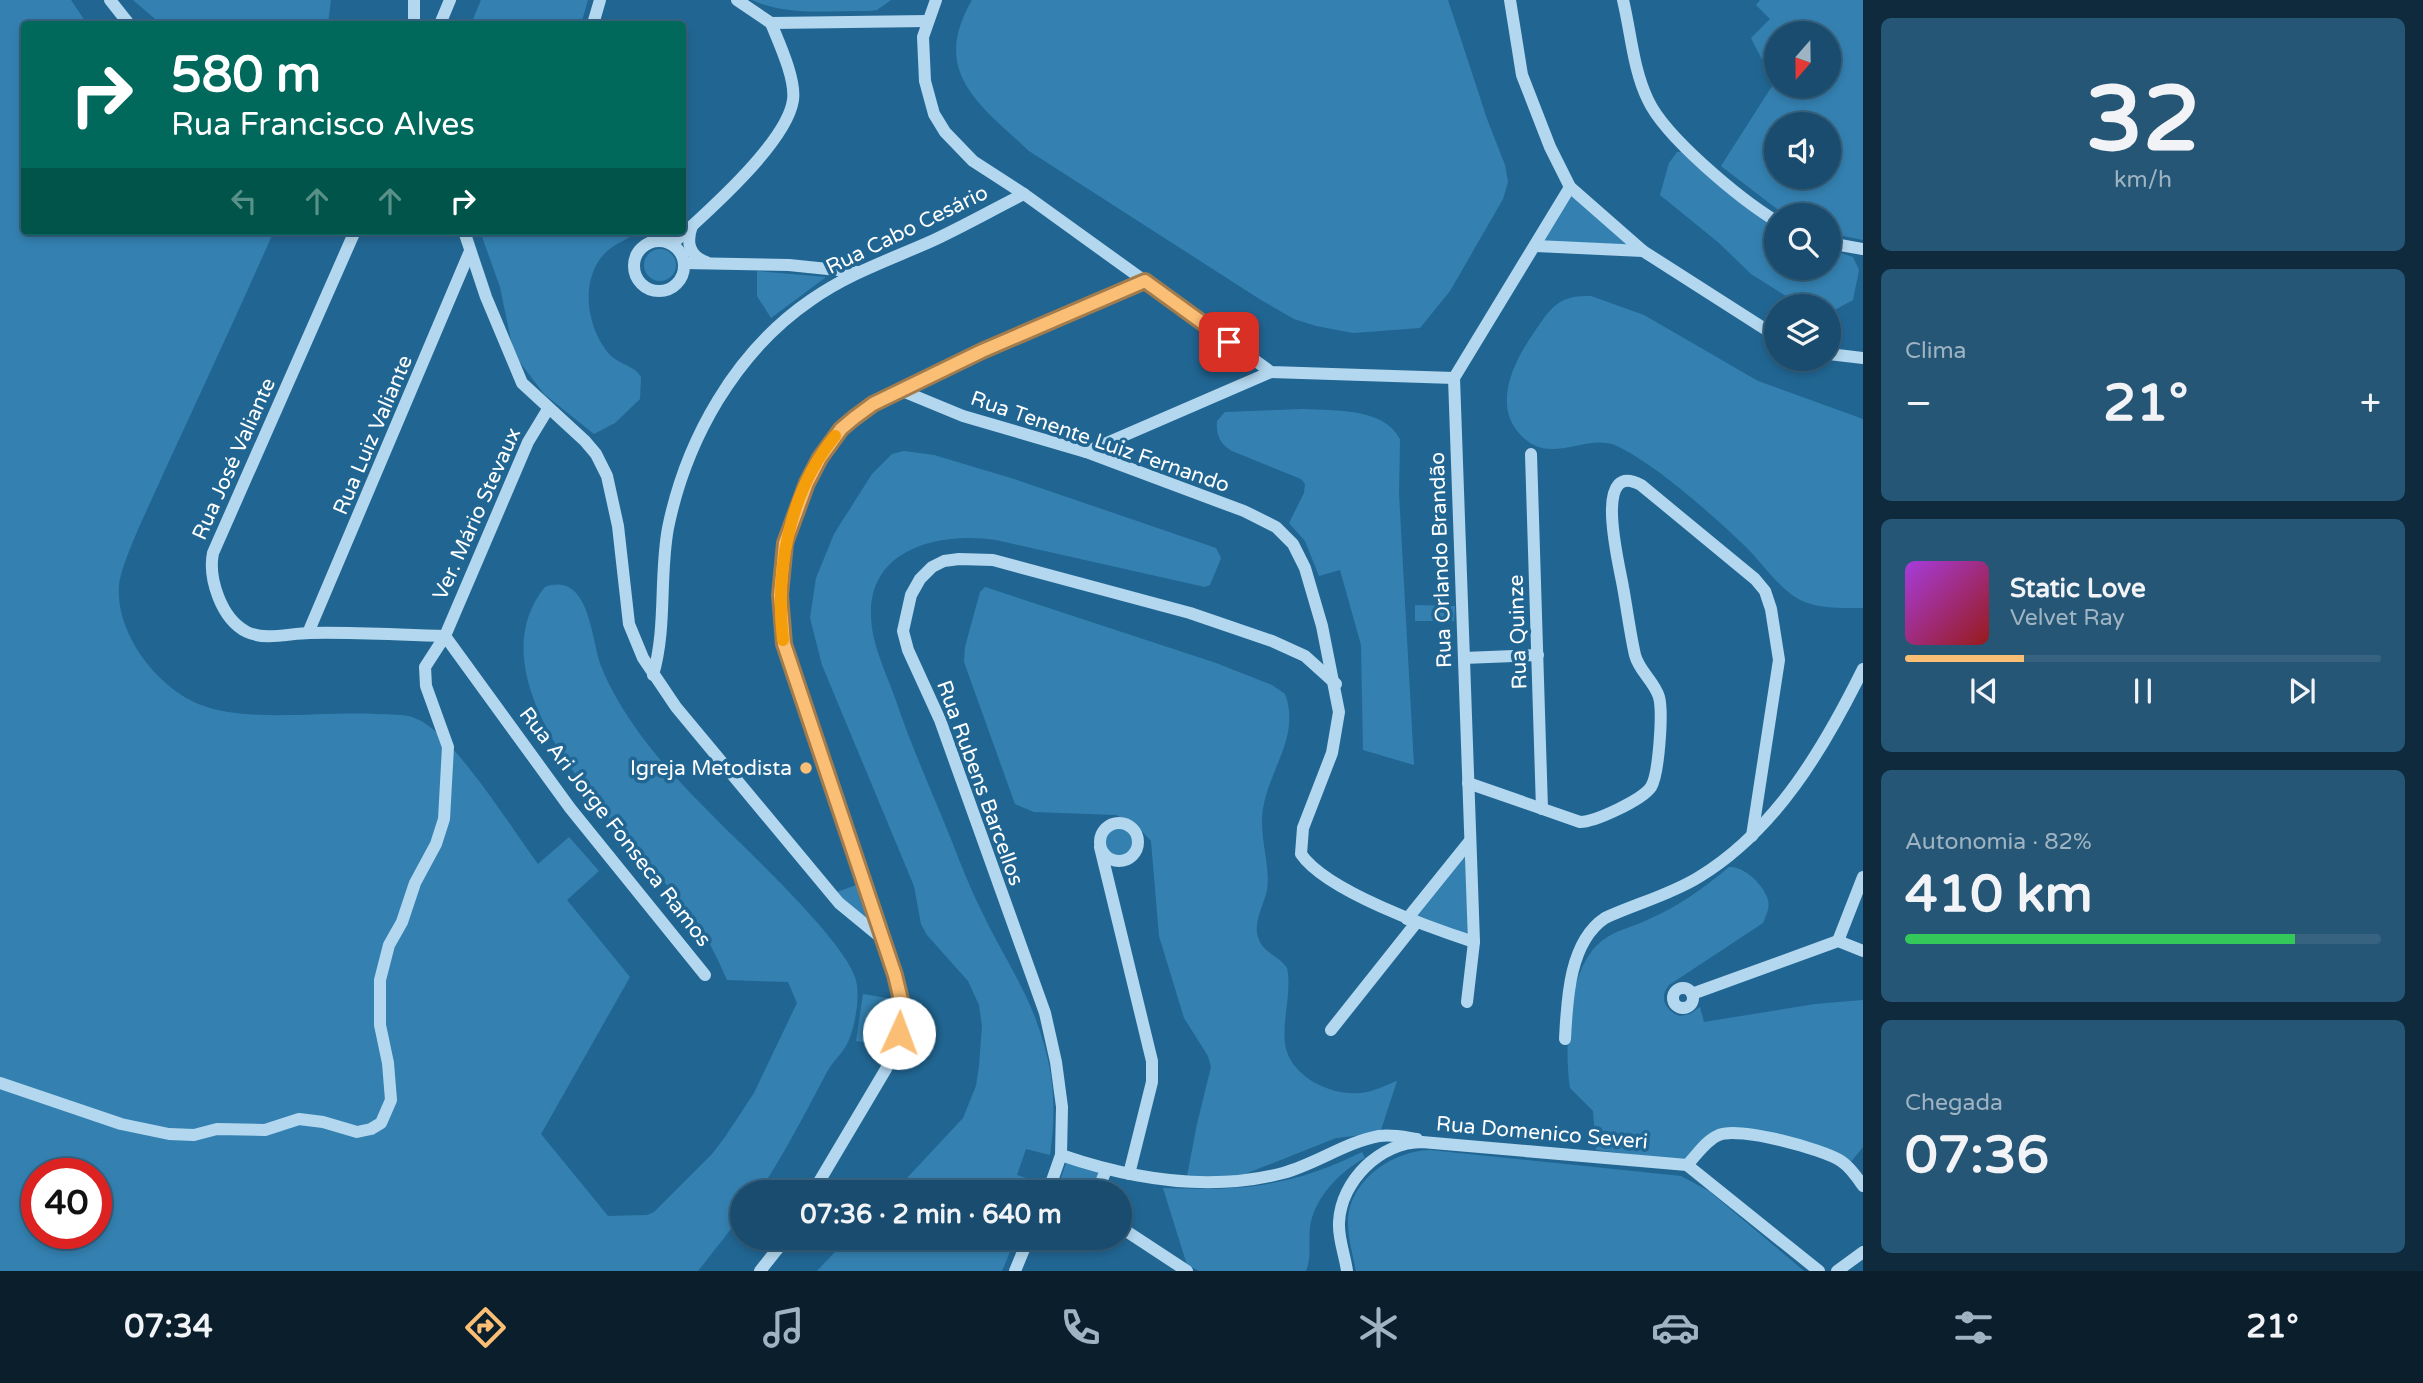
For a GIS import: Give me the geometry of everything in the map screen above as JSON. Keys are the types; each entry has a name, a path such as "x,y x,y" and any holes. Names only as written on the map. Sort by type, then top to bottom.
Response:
{"street":[{"path":"110,0 127,21"},
{"path":"414,0 414,21"},
{"path":"441,21 450,0"},
{"path":"594,21 600,0"},
{"path":"737,0 771,23 928,21"},
{"path":"936,0 928,21 922,52 925,81 934,114 961,152 1024,194 1271,372"},
{"path":"1510,0 1522,75 1550,147 1570,187 1643,251 1764,328"},
{"path":"1623,0 1637,67 1654,111 1684,146 1764,211"},
{"path":"686,231 737,182 769,145 790,110 793,93 791,81 771,23"},
{"path":"1086,452 1271,372 1454,378 1570,187"},
{"name":"Rua Cabo Cesário","path":"653,675 659,655 662,574 668,528 684,466 695,441 734,377 778,325 810,300 857,272 934,240 1024,194"},
{"path":"693,225 689,236 691,249 698,258 710,263"},
{"name":"Rua José Valiante","path":"353,235 213,553 210,569 212,584 234,621 246,631 274,636 308,633 445,636"},
{"path":"465,235 514,370 531,394 585,441 596,454 607,476 618,526 629,624 634,640 653,675 676,707 839,903 884,941"},
{"path":"672,244 682,235"},
{"path":"656,240 672,244 680,252 684,263 681,279 667,290 650,290 637,279 633,263 638,250 656,240"},
{"path":"1841,245 1863,248"},
{"path":"1536,246 1643,251"},
{"name":"Rua Luiz Valiante","path":"308,633 470,251"},
{"path":"684,263 789,265 857,272"},
{"path":"820,1180 895,1050 901,1000 884,941 784,644 780,595 785,543 807,483 820,458 841,429 854,418 900,390 982,351 1145,281"},
{"path":"1841,355 1863,358"},
{"name":"Rua Orlando Brandão","path":"1454,378 1474,942 1467,1002"},
{"name":"Rua Tenente Luiz Fernando","path":"900,390 964,416 1086,452 1254,515 1282,532 1298,552 1305,568 1336,684 1339,712 1336,735 1303,828 1301,854 1318,873 1411,921 1474,942"},
{"name":"Ver. Mário Stevaux","path":"0,1083 121,1124 169,1134 194,1135 217,1129 265,1130 299,1119 323,1122 357,1132 371,1129 381,1123 391,1100 388,1063 380,1025 380,980 389,945 401,922 415,883 436,844 444,819 448,747 426,686 425,667 445,636 528,442 548,409"},
{"name":"Rua Quinze","path":"1531,454 1542,809"},
{"path":"1468,783 1580,822 1590,821 1644,794 1655,778 1659,699 1636,659 1611,514 1614,494 1620,484 1632,481 1642,485 1755,579 1765,592 1772,609 1779,660 1752,836"},
{"name":"Rua Rubens Barcellos","path":"1052,1180 1061,1155 1060,1085 1041,1001 940,720 904,639 906,613 916,585 932,567 944,561 968,558 993,560 1190,613 1272,641 1305,656 1336,684"},
{"name":"Rua Ari Jorge Fonseca Ramos","path":"445,636 570,808 705,975"},
{"path":"1464,658 1538,655"},
{"path":"1565,1039 1571,972 1594,926 1605,918 1696,879 1752,836 1778,809 1791,790 1839,716 1863,669"},
{"path":"1331,1030 1469,842"},
{"path":"1100,847 1152,1060 1153,1082 1129,1174"},
{"path":"1838,941 1863,877"},
{"path":"1692,994 1838,941 1863,951"},
{"path":"1819,1271 1687,1165 1717,1136 1737,1133 1801,1146 1833,1157 1845,1164 1863,1186"},
{"path":"1061,1155 1106,1170 1203,1181 1265,1177 1287,1172 1368,1140 1391,1135 1439,1142"},
{"path":"1368,1140 1384,1144 1385,1148 1381,1154"},
{"name":"Rua Domenico Severi","path":"1347,1271 1339,1230 1342,1208 1356,1177 1381,1154 1395,1147 1415,1142 1439,1142 1687,1165"},
{"path":"1102,1180 1106,1170"},
{"path":"1132,1235 1186,1271"},
{"path":"760,1271 777,1250"},
{"path":"1015,1271 1024,1250"},
{"path":"1837,1271 1863,1252"}],"shaded area":[{"path":"0,0 71,0 85,21 21,21 21,235 272,235 138,528 121,574 120,603 132,640 142,657 169,686 201,705 240,714 355,713 417,719 431,728 464,762 538,864 569,837 599,871 567,900 630,977 541,1134 608,1216 647,1215 654,1212 712,1154 754,1093 797,1003 788,982 727,980 694,918 596,802 565,759 540,714 525,669 526,626 545,587 560,585 571,589 580,598 591,625 601,666 617,699 637,730 684,786 796,899 838,948 851,968 857,985 857,999 854,1022 846,1046 827,1072 766,1180 730,1180 730,1230 698,1271 0,1271"},
{"path":"133,0 331,0 328,21 158,21"},
{"path":"481,0 588,0 582,21 472,21"},
{"path":"752,0 891,0 877,10 824,12 780,9"},
{"path":"972,0 1448,0 1505,165 1508,182 1503,199 1450,291 1420,328 1353,333 1294,319 1029,151 993,118 966,85 958,67 956,47 960,25"},
{"path":"1760,0 1863,0 1863,240 1841,235 1841,203 1769,203 1721,166 1764,98 1841,98 1841,21 1768,21 1770,19 1756,5"},
{"path":"1764,25 1764,63 1751,38"},
{"path":"1677,152 1681,152 1764,218 1764,280 1841,280 1841,253 1853,257 1859,270 1853,300 1841,306 1841,294 1783,294 1751,274 1719,243 1660,195 1669,163"},
{"path":"1570,187 1643,251 1536,246"},
{"path":"481,235 632,235 606,252 597,263 589,290 589,305 591,319 603,345 611,356 635,370 641,377 640,399 615,423 594,434 544,394 519,361 512,345 500,287"},
{"path":"660,249 671,254 676,265 671,276 660,281 649,276 644,265 649,254"},
{"path":"757,271 826,277 771,318 757,296"},
{"path":"1591,296 1644,315 1758,381 1863,419 1863,608 1819,606 1797,598 1702,507 1667,478 1617,446 1592,443 1552,449 1539,447 1527,441 1515,428 1509,416 1507,392 1515,367 1527,344 1556,305 1570,298"},
{"path":"1303,409 1343,411 1370,416 1382,421 1400,439 1399,494 1414,765 1363,750 1361,645 1340,570 1319,576 1305,541 1289,523 1304,493 1305,484 1301,479 1232,451 1218,435 1217,421 1225,412"},
{"path":"904,451 934,455 1014,479 1216,548 1221,558 1210,585 1205,587 996,540 955,539 914,548 897,558 884,571 875,589 871,622 876,644 912,745 966,877 1030,1006 1047,1055 1053,1103 1050,1155 1026,1149 1017,1175 1032,1180 905,1180 963,1118 976,1086 979,1066 982,1026 979,1005 968,981 927,935 921,924 914,886 822,665 810,618 816,578 834,534 872,474 892,454"},
{"path":"985,587 1216,663 1272,685 1285,694 1289,709 1287,736 1268,789 1262,815 1268,880 1258,920 1258,937 1263,947 1287,968 1285,1044 1288,1056 1303,1075 1325,1088 1349,1093 1370,1091 1397,1081 1380,1133 1336,1138 1235,1178 1187,1176 1211,1067 1208,1056 1184,1018 1159,936 1151,841 1136,825 1116,815 1034,812 1015,804 964,662 965,647 980,592"},
{"path":"1415,605 1455,606 1454,621 1415,621"},
{"path":"1119,829 1129,833 1133,843 1129,853 1119,857 1109,853 1105,843 1109,833"},
{"path":"1467,851 1471,937 1414,919"},
{"path":"1729,867 1753,877 1766,894 1768,903 1763,923 1669,985 1664,995 1665,1004 1680,1016 1690,1014 1700,1007 1704,1022 1815,1004 1863,1000 1863,1147 1850,1163 1737,1130 1687,1161 1596,1150 1593,1111 1570,1088 1568,1030 1571,1009 1582,968 1591,952 1608,937 1680,903"},
{"path":"859,884 879,934 834,893"},
{"path":"863,994 893,999 886,1046 856,1041"},
{"path":"1430,1150 1681,1176 1709,1191 1804,1271 1356,1271 1348,1223 1355,1194 1375,1171 1387,1162"},
{"path":"1362,1152 1365,1158 1337,1178 1316,1207 1310,1228 1306,1271 1199,1271 1187,1265 1163,1188 1217,1189 1289,1180"},
{"path":"1067,1160 1101,1172 1098,1180 1060,1180"},
{"path":"837,1250 1011,1250 1002,1271 817,1271"}],"slow traffic":[{"path":"783,640 780,595 785,543 807,483 835,436"}],"place":[{"name":"Igreja Metodista","path":"806,768"}],"route":[{"path":"899,1033 901,1000 890,958 784,644 781,570 785,543 807,483 820,458 841,429 873,404 982,351 1145,281 1229,342"}]}
